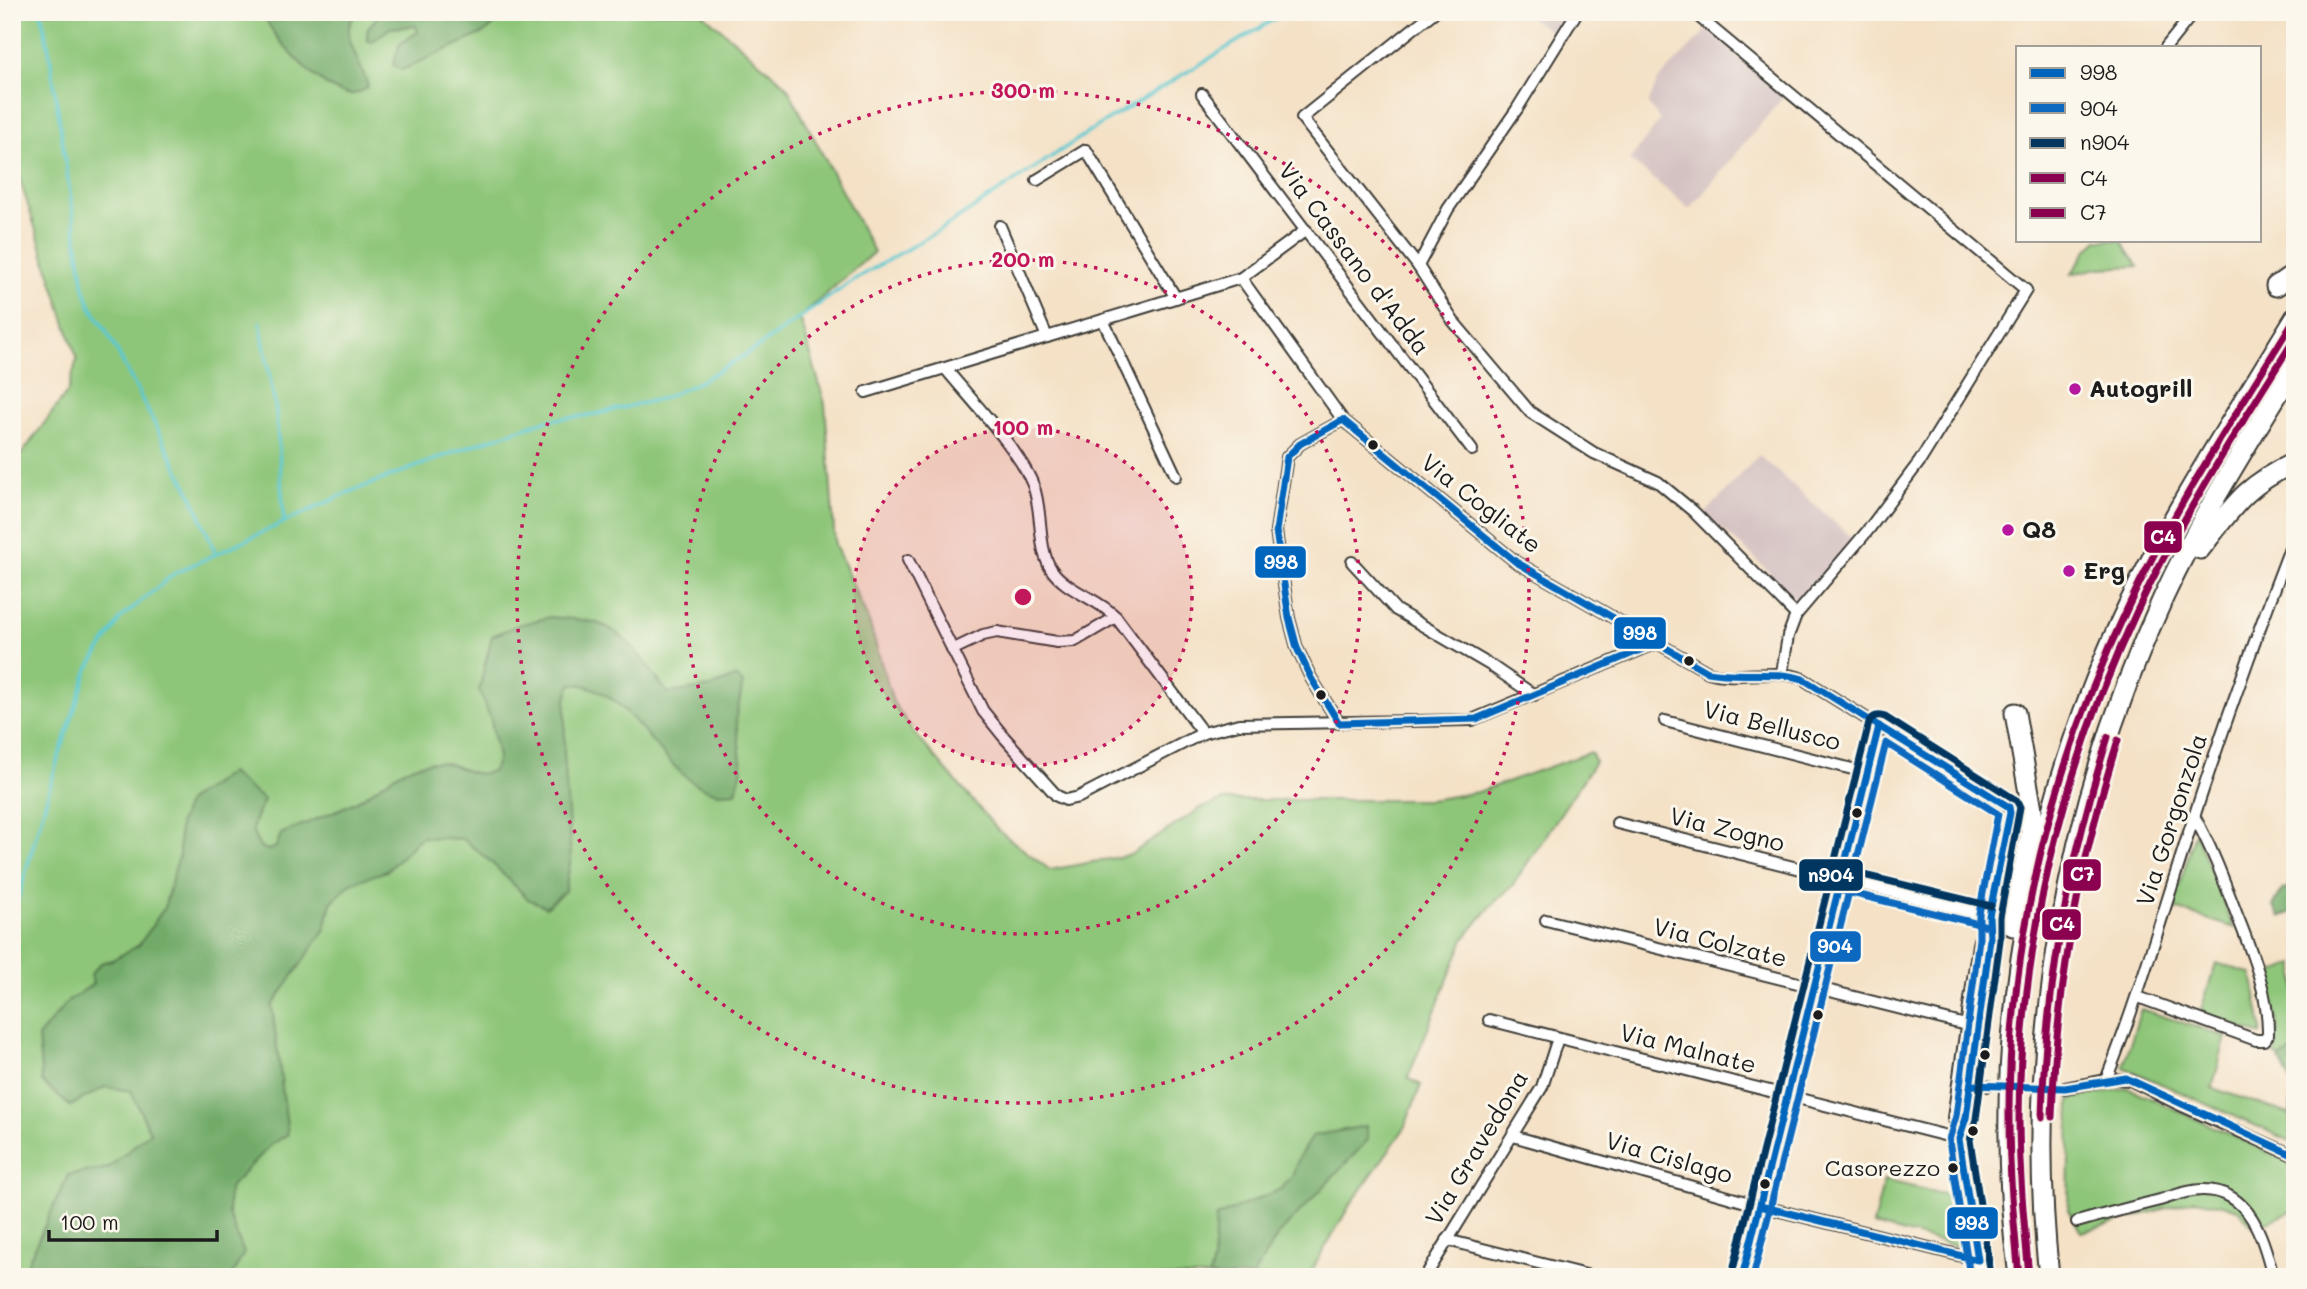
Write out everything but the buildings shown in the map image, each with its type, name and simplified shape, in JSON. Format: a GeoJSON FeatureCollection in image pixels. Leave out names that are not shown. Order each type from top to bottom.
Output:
{"type":"FeatureCollection","features":[{"type":"Feature","properties":{"kind":"highway"},"geometry":{"type":"LineString","coordinates":[[2276,286],[2295,273]]}},
{"type":"Feature","properties":{"kind":"highway"},"geometry":{"type":"LineString","coordinates":[[2019,1277],[2010,1189],[2008,1093],[2016,990],[2032,892],[2049,817],[2075,735],[2108,649],[2180,506],[2295,318]]}},
{"type":"Feature","properties":{"kind":"highway"},"geometry":{"type":"LineString","coordinates":[[2049,1277],[2042,1185],[2042,1104],[2048,1016],[2063,911],[2077,846],[2107,741],[2142,646],[2165,594],[2232,470],[2295,366]]}},
{"type":"Feature","properties":{"kind":"highway"},"geometry":{"type":"LineString","coordinates":[[2165,594],[2239,498],[2275,472],[2295,462]]}},
{"type":"Feature","properties":{"kind":"highway"},"geometry":{"type":"LineString","coordinates":[[2015,713],[2032,810],[2031,832],[2012,938],[2016,990]]}},
{"type":"Feature","properties":{"kind":"street"},"geometry":{"type":"LineString","coordinates":[[1434,12],[1302,118],[1418,266],[1453,321],[1530,412],[1594,453],[1658,482],[1693,511],[1796,615]]}},
{"type":"Feature","properties":{"kind":"street"},"geometry":{"type":"LineString","coordinates":[[1418,266],[1443,217],[1517,109],[1577,12]]}},
{"type":"Feature","properties":{"kind":"street"},"geometry":{"type":"LineString","coordinates":[[1693,12],[2026,290],[1920,461],[1869,529],[1796,615],[1788,636],[1782,673]]}},
{"type":"Feature","properties":{"kind":"street"},"geometry":{"type":"LineString","coordinates":[[2167,46],[2194,12]]}},
{"type":"Feature","properties":{"kind":"street","name":"Via Cassano d'Adda"},"geometry":{"type":"LineString","coordinates":[[1202,94],[1472,450]]}},
{"type":"Feature","properties":{"kind":"street"},"geometry":{"type":"LineString","coordinates":[[1037,180],[1086,150],[1176,298]]}},
{"type":"Feature","properties":{"kind":"street"},"geometry":{"type":"LineString","coordinates":[[1000,226],[1047,337]]}},
{"type":"Feature","properties":{"kind":"street"},"geometry":{"type":"LineString","coordinates":[[866,392],[1241,278],[1306,230]]}},
{"type":"Feature","properties":{"kind":"street","name":"Via Cogliate"},"geometry":{"type":"LineString","coordinates":[[1241,278],[1343,420],[1504,554],[1714,674],[1782,673],[1810,682],[2007,806],[2010,813],[1989,916]]}},
{"type":"Feature","properties":{"kind":"street"},"geometry":{"type":"LineString","coordinates":[[1103,320],[1176,476]]}},
{"type":"Feature","properties":{"kind":"street"},"geometry":{"type":"LineString","coordinates":[[945,368],[1006,443],[1031,480],[1039,507],[1046,556],[1053,571],[1064,582],[1116,617],[1203,733]]}},
{"type":"Feature","properties":{"kind":"street"},"geometry":{"type":"LineString","coordinates":[[1339,723],[1311,678],[1297,648],[1289,618],[1276,531],[1287,457],[1295,448],[1343,420]]}},
{"type":"Feature","properties":{"kind":"street","name":"Via Gorgonzola"},"geometry":{"type":"LineString","coordinates":[[2106,1080],[2138,997],[2194,816],[2266,609],[2295,535]]}},
{"type":"Feature","properties":{"kind":"street"},"geometry":{"type":"LineString","coordinates":[[908,560],[980,705],[993,725],[1057,796],[1066,800],[1079,797],[1203,733],[1234,724],[1468,720],[1657,643]]}},
{"type":"Feature","properties":{"kind":"street"},"geometry":{"type":"LineString","coordinates":[[1352,562],[1396,610],[1490,665],[1534,695]]}},
{"type":"Feature","properties":{"kind":"street"},"geometry":{"type":"LineString","coordinates":[[952,650],[983,635],[997,632],[1060,642],[1075,641],[1116,617]]}},
{"type":"Feature","properties":{"kind":"street","name":"Via Bellusco"},"geometry":{"type":"LineString","coordinates":[[1665,721],[1868,773]]}},
{"type":"Feature","properties":{"kind":"street"},"geometry":{"type":"LineString","coordinates":[[1742,1277],[1880,726]]}},
{"type":"Feature","properties":{"kind":"street"},"geometry":{"type":"LineString","coordinates":[[2138,997],[2256,1041],[2268,1037],[2259,977],[2211,847],[2194,816]]}},
{"type":"Feature","properties":{"kind":"street","name":"Via Zogno"},"geometry":{"type":"LineString","coordinates":[[1617,823],[1989,916]]}},
{"type":"Feature","properties":{"kind":"street"},"geometry":{"type":"LineString","coordinates":[[1981,1277],[1953,1114],[1978,944],[1989,916]]}},
{"type":"Feature","properties":{"kind":"street"},"geometry":{"type":"LineString","coordinates":[[1959,1139],[1966,1118],[1971,1085],[1991,933],[1989,916]]}},
{"type":"Feature","properties":{"kind":"street","name":"Via Colzate"},"geometry":{"type":"LineString","coordinates":[[1546,920],[1966,1025]]}},
{"type":"Feature","properties":{"kind":"street","name":"Via Malnate"},"geometry":{"type":"LineString","coordinates":[[1489,1020],[1959,1139]]}},
{"type":"Feature","properties":{"kind":"street","name":"Via Gravedona"},"geometry":{"type":"LineString","coordinates":[[1425,1277],[1542,1087],[1558,1038]]}},
{"type":"Feature","properties":{"kind":"street"},"geometry":{"type":"LineString","coordinates":[[2065,1088],[2106,1080],[2130,1080],[2295,1156]]}},
{"type":"Feature","properties":{"kind":"street"},"geometry":{"type":"LineString","coordinates":[[1971,1085],[1989,1086]]}},
{"type":"Feature","properties":{"kind":"street","name":"Via Cislago"},"geometry":{"type":"LineString","coordinates":[[1513,1136],[1760,1206],[1978,1260]]}},
{"type":"Feature","properties":{"kind":"street"},"geometry":{"type":"LineString","coordinates":[[2077,1222],[2188,1192],[2215,1191],[2241,1204],[2252,1217],[2264,1241],[2273,1277]]}},
{"type":"Feature","properties":{"kind":"street"},"geometry":{"type":"LineString","coordinates":[[1447,1240],[1594,1277]]}},
{"type":"Feature","properties":{"kind":"shaded area"},"geometry":{"type":"Polygon","coordinates":[[[1523,12],[1571,12],[1556,36],[1523,12]]]}},
{"type":"Feature","properties":{"kind":"shaded area"},"geometry":{"type":"Polygon","coordinates":[[[1707,30],[1784,96],[1690,209],[1630,160],[1660,120],[1648,104],[1658,80],[1707,30]]]}},
{"type":"Feature","properties":{"kind":"shaded area"},"geometry":{"type":"Polygon","coordinates":[[[1759,455],[1853,539],[1798,602],[1757,560],[1705,514],[1759,455]]]}},
{"type":"Feature","properties":{"kind":"green space"},"geometry":{"type":"Polygon","coordinates":[[[12,12],[701,12],[786,85],[874,252],[800,317],[825,404],[835,545],[869,622],[893,702],[915,734],[998,830],[1050,870],[1130,855],[1201,808],[1224,800],[1429,800],[1478,792],[1591,752],[1595,762],[1512,886],[1491,906],[1464,939],[1408,1078],[1421,1085],[1404,1129],[1350,1205],[1308,1277],[12,1277],[12,467],[68,391],[77,359],[12,155],[12,12]]]}},
{"type":"Feature","properties":{"kind":"green space"},"geometry":{"type":"Polygon","coordinates":[[[263,12],[356,12],[350,24],[349,35],[368,87],[347,94],[321,81],[285,47],[263,12]]]}},
{"type":"Feature","properties":{"kind":"green space"},"geometry":{"type":"Polygon","coordinates":[[[381,12],[510,12],[484,33],[402,70],[393,65],[400,44],[418,32],[416,26],[390,28],[372,42],[367,40],[368,28],[381,12]]]}},
{"type":"Feature","properties":{"kind":"green space"},"geometry":{"type":"Polygon","coordinates":[[[2096,242],[2122,242],[2138,266],[2098,268],[2072,274],[2087,250],[2096,242]]]}},
{"type":"Feature","properties":{"kind":"green space"},"geometry":{"type":"Polygon","coordinates":[[[550,617],[588,621],[609,628],[634,649],[668,693],[711,687],[735,677],[743,683],[736,718],[742,769],[736,792],[716,793],[695,783],[677,769],[629,714],[611,699],[592,688],[571,684],[566,699],[564,752],[571,858],[565,891],[546,907],[528,899],[463,839],[421,837],[387,871],[351,883],[331,903],[325,929],[272,1006],[288,1134],[271,1145],[229,1188],[228,1213],[244,1253],[231,1277],[21,1277],[68,1175],[108,1168],[150,1132],[131,1091],[105,1087],[70,1106],[42,1082],[38,1037],[67,1002],[93,984],[91,974],[101,963],[139,945],[164,908],[179,855],[179,824],[188,801],[230,773],[264,800],[253,829],[261,848],[269,850],[276,847],[281,834],[355,802],[413,766],[443,762],[470,772],[493,771],[498,758],[491,720],[479,690],[492,636],[518,625],[550,617]]]}},
{"type":"Feature","properties":{"kind":"green space"},"geometry":{"type":"Polygon","coordinates":[[[2195,832],[2234,928],[2173,908],[2195,832]]]}},
{"type":"Feature","properties":{"kind":"green space"},"geometry":{"type":"Polygon","coordinates":[[[2295,885],[2295,911],[2280,917],[2273,906],[2282,890],[2295,885]]]}},
{"type":"Feature","properties":{"kind":"green space"},"geometry":{"type":"Polygon","coordinates":[[[2216,963],[2252,974],[2262,1027],[2261,1035],[2200,1013],[2216,963]]]}},
{"type":"Feature","properties":{"kind":"green space"},"geometry":{"type":"Polygon","coordinates":[[[2295,964],[2295,1063],[2275,1055],[2278,1029],[2267,975],[2295,964]]]}},
{"type":"Feature","properties":{"kind":"green space"},"geometry":{"type":"Polygon","coordinates":[[[2141,1009],[2226,1037],[2212,1088],[2295,1116],[2295,1143],[2123,1067],[2141,1009]]]}},
{"type":"Feature","properties":{"kind":"green space"},"geometry":{"type":"Polygon","coordinates":[[[2295,1051],[2295,1137],[2290,1134],[2291,1082],[2279,1058],[2295,1051]]]}},
{"type":"Feature","properties":{"kind":"green space"},"geometry":{"type":"Polygon","coordinates":[[[2128,1088],[2295,1164],[2295,1214],[2291,1212],[2254,1227],[2238,1210],[2195,1200],[2081,1232],[2068,1210],[2070,1099],[2128,1088]]]}},
{"type":"Feature","properties":{"kind":"green space"},"geometry":{"type":"Polygon","coordinates":[[[1366,1126],[1368,1140],[1278,1235],[1252,1277],[1209,1277],[1213,1261],[1216,1217],[1281,1189],[1292,1176],[1300,1155],[1312,1136],[1366,1126]]]}},
{"type":"Feature","properties":{"kind":"green space"},"geometry":{"type":"Polygon","coordinates":[[[1884,1180],[1960,1198],[1968,1249],[1873,1225],[1884,1180]]]}},
{"type":"Feature","properties":{"kind":"waterway"},"geometry":{"type":"LineString","coordinates":[[41,12],[84,288],[91,307],[107,332],[192,496],[216,554]]}},
{"type":"Feature","properties":{"kind":"waterway"},"geometry":{"type":"LineString","coordinates":[[12,920],[57,762],[88,669],[121,618],[175,573],[347,493],[473,445],[548,420],[592,415],[664,398],[703,380],[758,347],[852,281],[945,227],[1098,126],[1286,12]]}},
{"type":"Feature","properties":{"kind":"waterway"},"geometry":{"type":"LineString","coordinates":[[260,322],[276,411],[284,521]]}},
{"type":"Feature","properties":{"kind":"tunnel"},"geometry":{"type":"LineString","coordinates":[[1988,1086],[2065,1088]]}},
{"type":"Feature","properties":{"kind":"transit line","name":"C4"},"geometry":{"type":"LineString","coordinates":[[2019,1277],[2010,1158],[2011,1052],[2026,921],[2057,792],[2101,667],[2146,569],[2207,460],[2295,318]]}},
{"type":"Feature","properties":{"kind":"transit line","name":"C7"},"geometry":{"type":"LineString","coordinates":[[2029,1276],[2020,1158],[2021,1053],[2037,923],[2067,795],[2110,672],[2153,577],[2211,473],[2295,338]]}},
{"type":"Feature","properties":{"kind":"transit line","name":"998"},"geometry":{"type":"LineString","coordinates":[[1343,420],[1516,562],[1708,672],[1780,675],[1803,679],[2009,807],[1989,916],[1990,939],[1966,1118],[1959,1139],[1978,1260],[1760,1206]]}},
{"type":"Feature","properties":{"kind":"transit line","name":"998"},"geometry":{"type":"LineString","coordinates":[[1339,723],[1311,678],[1297,648],[1289,618],[1276,531],[1287,457],[1300,444],[1343,420]]}},
{"type":"Feature","properties":{"kind":"transit line","name":"998"},"geometry":{"type":"LineString","coordinates":[[1339,723],[1476,719],[1657,643]]}},
{"type":"Feature","properties":{"kind":"transit line","name":"n904"},"geometry":{"type":"LineString","coordinates":[[1732,1274],[1869,723],[1874,717],[1880,716],[2016,800],[2020,807],[2000,917],[2000,940],[1976,1119],[1970,1140],[1991,1275]]}},
{"type":"Feature","properties":{"kind":"transit line","name":"998"},"geometry":{"type":"LineString","coordinates":[[1742,1277],[1879,726]]}},
{"type":"Feature","properties":{"kind":"transit line","name":"C4"},"geometry":{"type":"LineString","coordinates":[[2042,1117],[2048,1020],[2062,925],[2082,831],[2108,737]]}},
{"type":"Feature","properties":{"kind":"transit line","name":"C7"},"geometry":{"type":"LineString","coordinates":[[2052,1117],[2064,973],[2072,926],[2092,833],[2118,740]]}},
{"type":"Feature","properties":{"kind":"transit line","name":"904"},"geometry":{"type":"LineString","coordinates":[[1753,1277],[1886,743],[1998,814],[1979,914],[1979,939],[1956,1116],[1949,1140],[1970,1277]]}},
{"type":"Feature","properties":{"kind":"transit line","name":"n904"},"geometry":{"type":"LineString","coordinates":[[1843,870],[1991,906]]}},
{"type":"Feature","properties":{"kind":"transit line","name":"904"},"geometry":{"type":"LineString","coordinates":[[1839,890],[1987,926]]}},
{"type":"Feature","properties":{"kind":"transit line","name":"998"},"geometry":{"type":"LineString","coordinates":[[1971,1085],[2065,1088],[2126,1078],[2295,1156]]}},
{"type":"Feature","properties":{"kind":"place","name":"Autogrill"},"geometry":{"type":"Point","coordinates":[2075,389]}},
{"type":"Feature","properties":{"kind":"place","name":"Q8"},"geometry":{"type":"Point","coordinates":[2008,530]}},
{"type":"Feature","properties":{"kind":"place","name":"Erg"},"geometry":{"type":"Point","coordinates":[2069,571]}},
{"type":"Feature","properties":{"kind":"place","name":"Casorezzo"},"geometry":{"type":"Point","coordinates":[1953,1168]}}]}
